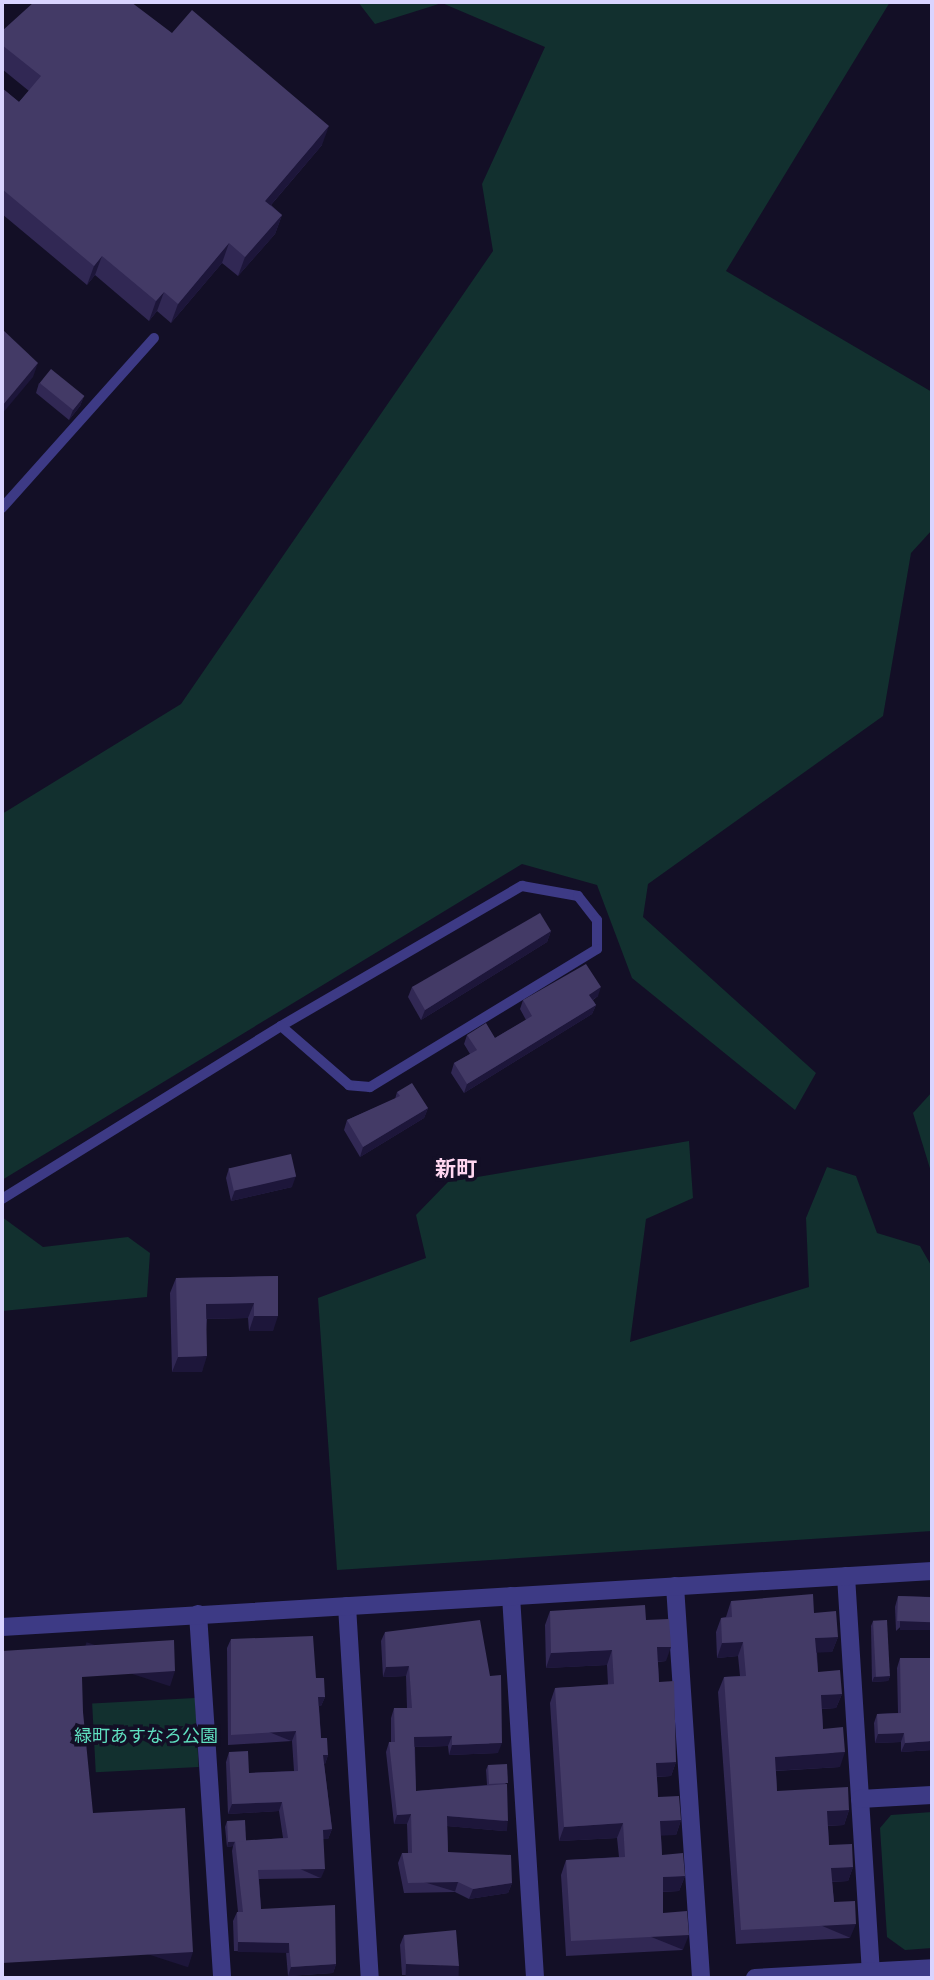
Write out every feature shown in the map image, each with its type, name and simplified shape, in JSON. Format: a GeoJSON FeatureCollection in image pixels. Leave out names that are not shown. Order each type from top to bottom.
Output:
{"type":"FeatureCollection","features":[{"type":"Feature","properties":{"kind":"street"},"geometry":{"type":"LineString","coordinates":[[2,1628],[932,1571]]}},
{"type":"Feature","properties":{"kind":"street"},"geometry":{"type":"LineString","coordinates":[[846,1576],[871,1975]]}},
{"type":"Feature","properties":{"kind":"street"},"geometry":{"type":"LineString","coordinates":[[675,1586],[701,1978]]}},
{"type":"Feature","properties":{"kind":"street"},"geometry":{"type":"LineString","coordinates":[[511,1596],[535,1978]]}},
{"type":"Feature","properties":{"kind":"street"},"geometry":{"type":"LineString","coordinates":[[347,1606],[370,1978]]}},
{"type":"Feature","properties":{"kind":"street"},"geometry":{"type":"LineString","coordinates":[[198,1614],[222,1978]]}},
{"type":"Feature","properties":{"kind":"street"},"geometry":{"type":"LineString","coordinates":[[860,1799],[932,1795]]}},
{"type":"Feature","properties":{"kind":"street"},"geometry":{"type":"LineString","coordinates":[[755,1978],[871,1975],[932,1968]]}},
{"type":"Feature","properties":{"kind":"lane"},"geometry":{"type":"LineString","coordinates":[[2,508],[154,338]]}},
{"type":"Feature","properties":{"kind":"lane"},"geometry":{"type":"LineString","coordinates":[[2,1199],[281,1026],[522,886],[578,896],[597,920],[597,949],[370,1087],[349,1085],[281,1026]]}},
{"type":"Feature","properties":{"kind":"green space"},"geometry":{"type":"Polygon","coordinates":[[[358,2],[890,2],[726,271],[932,392],[932,530],[911,553],[883,716],[648,884],[643,917],[816,1073],[795,1110],[632,978],[597,885],[522,864],[2,1180],[2,814],[181,704],[493,251],[482,184],[545,47],[442,3],[375,24],[358,2]]]}},
{"type":"Feature","properties":{"kind":"green space"},"geometry":{"type":"Polygon","coordinates":[[[932,1092],[932,1175],[913,1113],[932,1092]]]}},
{"type":"Feature","properties":{"kind":"green space"},"geometry":{"type":"Polygon","coordinates":[[[689,1141],[693,1198],[646,1219],[630,1342],[809,1287],[806,1218],[827,1167],[856,1176],[877,1233],[920,1246],[932,1267],[932,1531],[337,1570],[318,1298],[426,1258],[416,1215],[448,1182],[689,1141]]]}},
{"type":"Feature","properties":{"kind":"green space"},"geometry":{"type":"Polygon","coordinates":[[[2,1217],[43,1247],[128,1237],[150,1253],[147,1297],[2,1311],[2,1217]]]}},
{"type":"Feature","properties":{"kind":"green space","name":"緑町あすなろ公園"},"geometry":{"type":"Polygon","coordinates":[[[195,1698],[199,1767],[96,1772],[92,1703],[195,1698]]]}},
{"type":"Feature","properties":{"kind":"green space"},"geometry":{"type":"Polygon","coordinates":[[[932,1812],[932,1948],[905,1950],[887,1937],[880,1828],[891,1815],[932,1812]]]}},
{"type":"Feature","properties":{"kind":"building"},"geometry":{"type":"Polygon","coordinates":[[[34,2],[131,2],[172,33],[192,10],[329,126],[265,201],[282,215],[245,257],[229,243],[178,304],[164,292],[156,301],[102,256],[94,266],[2,189],[2,88],[19,102],[41,76],[2,45],[2,31],[34,2]]]}},
{"type":"Feature","properties":{"kind":"building"},"geometry":{"type":"Polygon","coordinates":[[[2,329],[38,363],[3,405],[2,404],[2,329]]]}},
{"type":"Feature","properties":{"kind":"building"},"geometry":{"type":"Polygon","coordinates":[[[51,369],[84,396],[73,410],[40,383],[51,369]]]}},
{"type":"Feature","properties":{"kind":"building"},"geometry":{"type":"Polygon","coordinates":[[[540,913],[551,931],[425,1010],[412,987],[540,913]]]}},
{"type":"Feature","properties":{"kind":"building"},"geometry":{"type":"Polygon","coordinates":[[[586,964],[601,987],[589,995],[596,1005],[467,1084],[454,1063],[477,1050],[467,1035],[486,1023],[495,1038],[532,1016],[523,1000],[586,964]]]}},
{"type":"Feature","properties":{"kind":"building"},"geometry":{"type":"Polygon","coordinates":[[[412,1083],[428,1108],[363,1147],[347,1120],[400,1096],[397,1092],[412,1083]]]}},
{"type":"Feature","properties":{"kind":"building"},"geometry":{"type":"Polygon","coordinates":[[[291,1154],[296,1176],[234,1191],[229,1168],[291,1154]]]}},
{"type":"Feature","properties":{"kind":"building"},"geometry":{"type":"Polygon","coordinates":[[[278,1276],[278,1316],[254,1316],[254,1303],[206,1304],[207,1356],[178,1357],[176,1278],[278,1276]]]}},
{"type":"Feature","properties":{"kind":"building"},"geometry":{"type":"Polygon","coordinates":[[[813,1594],[814,1613],[836,1611],[838,1637],[815,1638],[818,1672],[840,1670],[842,1694],[821,1695],[823,1729],[843,1727],[845,1752],[775,1757],[777,1791],[848,1787],[849,1810],[827,1811],[829,1845],[852,1844],[853,1867],[831,1868],[834,1902],[855,1901],[856,1924],[741,1930],[724,1677],[746,1676],[743,1642],[722,1643],[721,1618],[732,1617],[731,1601],[813,1594]]]}},
{"type":"Feature","properties":{"kind":"building"},"geometry":{"type":"Polygon","coordinates":[[[898,1596],[932,1597],[931,1622],[897,1621],[898,1596]]]}},
{"type":"Feature","properties":{"kind":"building"},"geometry":{"type":"Polygon","coordinates":[[[645,1605],[646,1620],[669,1619],[671,1647],[657,1647],[659,1682],[674,1681],[676,1762],[656,1763],[658,1797],[679,1796],[681,1820],[660,1821],[662,1855],[683,1853],[685,1876],[663,1877],[663,1913],[687,1911],[689,1935],[571,1941],[566,1860],[625,1857],[623,1823],[564,1827],[555,1688],[614,1684],[612,1650],[551,1653],[550,1611],[645,1605]]]}},
{"type":"Feature","properties":{"kind":"building"},"geometry":{"type":"Polygon","coordinates":[[[480,1620],[490,1676],[501,1675],[502,1743],[452,1745],[452,1736],[414,1737],[416,1791],[507,1784],[508,1821],[447,1816],[448,1852],[511,1855],[512,1883],[473,1889],[458,1882],[408,1883],[402,1853],[412,1853],[411,1814],[397,1815],[389,1742],[395,1742],[394,1708],[412,1708],[409,1666],[386,1667],[385,1632],[480,1620]]]}},
{"type":"Feature","properties":{"kind":"building"},"geometry":{"type":"Polygon","coordinates":[[[887,1620],[890,1676],[876,1677],[873,1621],[887,1620]]]}},
{"type":"Feature","properties":{"kind":"building"},"geometry":{"type":"Polygon","coordinates":[[[313,1636],[316,1678],[324,1678],[325,1697],[318,1697],[321,1738],[327,1738],[328,1755],[323,1755],[332,1829],[323,1830],[325,1869],[258,1870],[261,1909],[335,1905],[336,1964],[291,1967],[289,1943],[238,1942],[237,1912],[243,1912],[235,1841],[288,1838],[282,1802],[232,1804],[229,1752],[248,1751],[249,1773],[298,1771],[296,1731],[231,1735],[231,1639],[313,1636]]]}},
{"type":"Feature","properties":{"kind":"building"},"geometry":{"type":"Polygon","coordinates":[[[174,1640],[175,1671],[82,1677],[83,1712],[93,1813],[185,1808],[193,1952],[2,1963],[2,1651],[174,1640]]]}},
{"type":"Feature","properties":{"kind":"building"},"geometry":{"type":"Polygon","coordinates":[[[900,1658],[932,1658],[932,1741],[905,1743],[904,1733],[878,1734],[877,1714],[901,1713],[900,1658]]]}},
{"type":"Feature","properties":{"kind":"building"},"geometry":{"type":"Polygon","coordinates":[[[507,1764],[508,1783],[489,1784],[488,1765],[507,1764]]]}},
{"type":"Feature","properties":{"kind":"building"},"geometry":{"type":"Polygon","coordinates":[[[245,1820],[246,1841],[228,1842],[227,1821],[245,1820]]]}},
{"type":"Feature","properties":{"kind":"building"},"geometry":{"type":"Polygon","coordinates":[[[456,1930],[459,1966],[406,1964],[404,1935],[456,1930]]]}},
{"type":"Feature","properties":{"kind":"district","name":"新町"},"geometry":{"type":"Point","coordinates":[456,1169]}}]}
